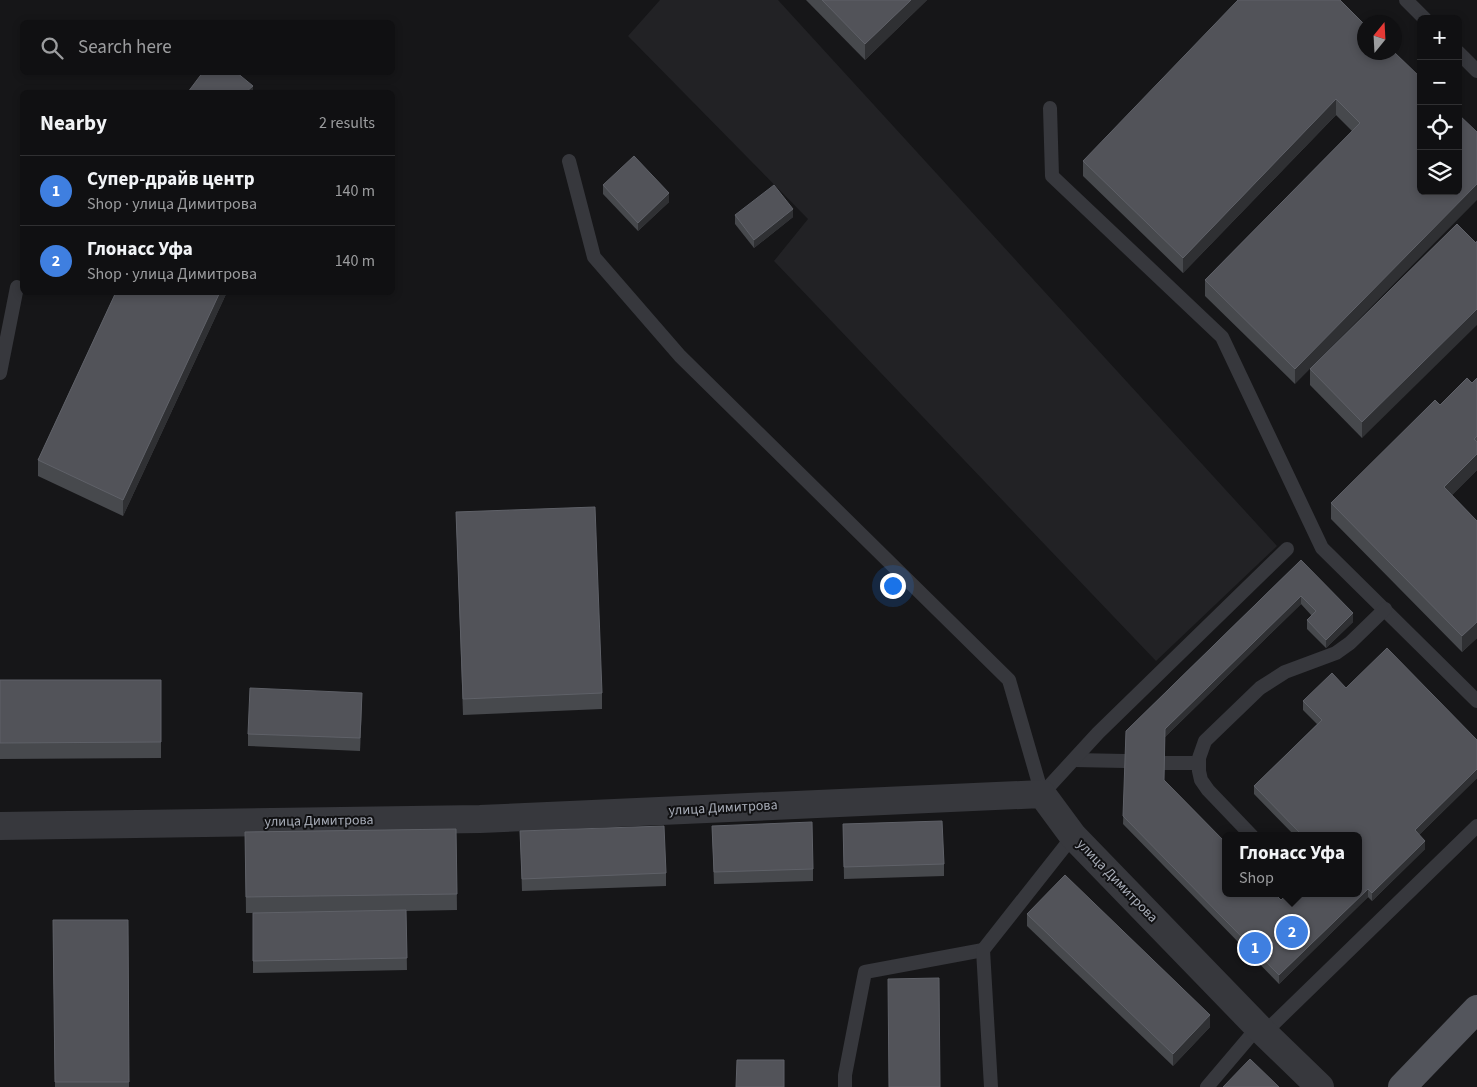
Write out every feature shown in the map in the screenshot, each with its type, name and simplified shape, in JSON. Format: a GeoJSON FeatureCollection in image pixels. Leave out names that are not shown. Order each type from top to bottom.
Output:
{"type":"FeatureCollection","features":[{"type":"Feature","properties":{"kind":"main road"},"geometry":{"type":"LineString","coordinates":[[1402,1087],[1477,1009]]}},
{"type":"Feature","properties":{"kind":"street","name":"улица Димитрова"},"geometry":{"type":"LineString","coordinates":[[0,826],[480,819],[1042,794],[1073,836],[1261,1030],[1320,1087]]}},
{"type":"Feature","properties":{"kind":"lane"},"geometry":{"type":"LineString","coordinates":[[1406,0],[1421,15]]}},
{"type":"Feature","properties":{"kind":"lane"},"geometry":{"type":"LineString","coordinates":[[1462,56],[1477,71]]}},
{"type":"Feature","properties":{"kind":"lane"},"geometry":{"type":"LineString","coordinates":[[1050,108],[1052,176],[1222,337],[1322,548],[1477,701]]}},
{"type":"Feature","properties":{"kind":"lane"},"geometry":{"type":"LineString","coordinates":[[569,161],[594,257],[680,356],[1009,680],[1042,794]]}},
{"type":"Feature","properties":{"kind":"lane"},"geometry":{"type":"LineString","coordinates":[[0,373],[17,288]]}},
{"type":"Feature","properties":{"kind":"lane"},"geometry":{"type":"LineString","coordinates":[[1042,794],[1098,733],[1287,549]]}},
{"type":"Feature","properties":{"kind":"lane"},"geometry":{"type":"LineString","coordinates":[[1248,832],[1208,790],[1201,780],[1198,764],[1199,754],[1205,741],[1260,688],[1285,672],[1336,653],[1350,643],[1385,609]]}},
{"type":"Feature","properties":{"kind":"lane"},"geometry":{"type":"LineString","coordinates":[[1074,760],[1125,761]]}},
{"type":"Feature","properties":{"kind":"lane"},"geometry":{"type":"LineString","coordinates":[[1164,763],[1198,764]]}},
{"type":"Feature","properties":{"kind":"lane"},"geometry":{"type":"LineString","coordinates":[[1207,1087],[1261,1030],[1477,826]]}},
{"type":"Feature","properties":{"kind":"lane"},"geometry":{"type":"LineString","coordinates":[[845,1087],[845,1075],[865,972],[983,950],[1073,836]]}},
{"type":"Feature","properties":{"kind":"lane"},"geometry":{"type":"LineString","coordinates":[[983,950],[991,1087]]}},
{"type":"Feature","properties":{"kind":"shaded area"},"geometry":{"type":"Polygon","coordinates":[[[660,0],[778,0],[1277,546],[1156,661],[774,261],[808,219],[628,36],[660,0]]]}},
{"type":"Feature","properties":{"kind":"building"},"geometry":{"type":"Polygon","coordinates":[[[822,0],[911,0],[865,44],[822,0]]]}},
{"type":"Feature","properties":{"kind":"building"},"geometry":{"type":"Polygon","coordinates":[[[1238,0],[1340,0],[1357,17],[1357,60],[1402,60],[1417,74],[1417,195],[1462,195],[1462,118],[1477,132],[1477,184],[1295,369],[1205,280],[1360,123],[1336,99],[1183,258],[1083,161],[1238,0]]]}},
{"type":"Feature","properties":{"kind":"building"},"geometry":{"type":"Polygon","coordinates":[[[201,75],[240,75],[253,86],[248,90],[190,90],[201,75]]]}},
{"type":"Feature","properties":{"kind":"building"},"geometry":{"type":"Polygon","coordinates":[[[634,156],[669,193],[638,223],[603,185],[634,156]]]}},
{"type":"Feature","properties":{"kind":"building"},"geometry":{"type":"Polygon","coordinates":[[[774,185],[793,209],[754,240],[735,215],[774,185]]]}},
{"type":"Feature","properties":{"kind":"building"},"geometry":{"type":"Polygon","coordinates":[[[1457,224],[1476,243],[1477,241],[1477,309],[1362,422],[1310,369],[1457,224]]]}},
{"type":"Feature","properties":{"kind":"building"},"geometry":{"type":"Polygon","coordinates":[[[115,295],[219,295],[123,500],[38,460],[115,295]]]}},
{"type":"Feature","properties":{"kind":"building"},"geometry":{"type":"Polygon","coordinates":[[[1467,378],[1472,383],[1477,378],[1477,436],[1474,439],[1477,442],[1477,454],[1444,487],[1477,521],[1477,622],[1462,636],[1331,503],[1435,400],[1440,405],[1467,378]]]}},
{"type":"Feature","properties":{"kind":"building"},"geometry":{"type":"Polygon","coordinates":[[[595,507],[602,693],[463,699],[456,512],[595,507]]]}},
{"type":"Feature","properties":{"kind":"building"},"geometry":{"type":"Polygon","coordinates":[[[1301,560],[1353,613],[1326,640],[1307,620],[1316,611],[1301,596],[1165,729],[1164,780],[1222,839],[1222,897],[1278,897],[1281,900],[1284,897],[1360,897],[1279,975],[1123,816],[1126,731],[1301,560]]]}},
{"type":"Feature","properties":{"kind":"building"},"geometry":{"type":"Polygon","coordinates":[[[1387,648],[1477,740],[1477,769],[1415,830],[1425,841],[1372,893],[1368,889],[1362,895],[1362,832],[1299,832],[1254,786],[1322,720],[1303,701],[1332,673],[1346,688],[1387,648]]]}},
{"type":"Feature","properties":{"kind":"building"},"geometry":{"type":"Polygon","coordinates":[[[0,680],[161,680],[161,742],[0,743],[0,680]]]}},
{"type":"Feature","properties":{"kind":"building"},"geometry":{"type":"Polygon","coordinates":[[[250,688],[362,693],[360,738],[248,734],[250,688]]]}},
{"type":"Feature","properties":{"kind":"building"},"geometry":{"type":"Polygon","coordinates":[[[942,821],[944,864],[844,867],[843,824],[942,821]]]}},
{"type":"Feature","properties":{"kind":"building"},"geometry":{"type":"Polygon","coordinates":[[[812,822],[813,869],[714,872],[712,826],[812,822]]]}},
{"type":"Feature","properties":{"kind":"building"},"geometry":{"type":"Polygon","coordinates":[[[664,826],[666,873],[522,879],[520,831],[664,826]]]}},
{"type":"Feature","properties":{"kind":"building"},"geometry":{"type":"Polygon","coordinates":[[[456,829],[457,894],[246,897],[245,832],[456,829]]]}},
{"type":"Feature","properties":{"kind":"building"},"geometry":{"type":"Polygon","coordinates":[[[1065,875],[1210,1015],[1173,1054],[1027,914],[1065,875]]]}},
{"type":"Feature","properties":{"kind":"building"},"geometry":{"type":"Polygon","coordinates":[[[406,910],[407,958],[253,961],[253,913],[406,910]]]}},
{"type":"Feature","properties":{"kind":"building"},"geometry":{"type":"Polygon","coordinates":[[[53,920],[128,920],[129,1082],[55,1082],[53,920]]]}},
{"type":"Feature","properties":{"kind":"building"},"geometry":{"type":"Polygon","coordinates":[[[939,978],[940,1087],[889,1087],[888,979],[939,978]]]}},
{"type":"Feature","properties":{"kind":"building"},"geometry":{"type":"Polygon","coordinates":[[[1250,1059],[1279,1087],[1223,1087],[1250,1059]]]}},
{"type":"Feature","properties":{"kind":"building"},"geometry":{"type":"Polygon","coordinates":[[[737,1060],[784,1060],[784,1087],[736,1087],[737,1060]]]}},
{"type":"Feature","properties":{"kind":"place","name":"Глонасс Уфа"},"geometry":{"type":"Point","coordinates":[1292,932]}},
{"type":"Feature","properties":{"kind":"place","name":"Супер-драйв центр"},"geometry":{"type":"Point","coordinates":[1255,948]}}]}
